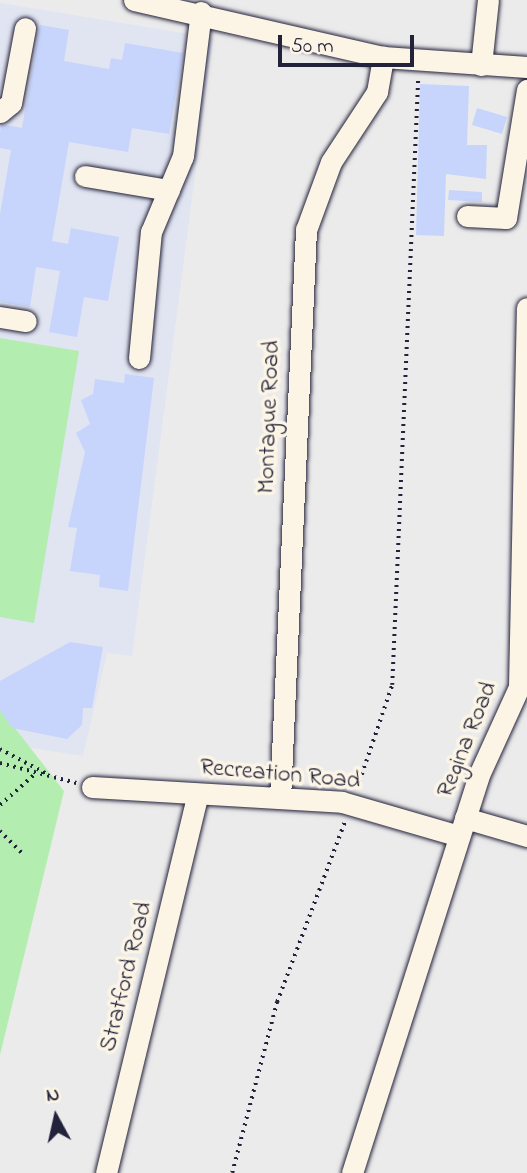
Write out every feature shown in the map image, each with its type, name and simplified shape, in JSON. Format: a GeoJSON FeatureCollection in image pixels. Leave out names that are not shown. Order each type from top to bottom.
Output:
{"type":"FeatureCollection","features":[{"type":"Feature","properties":{"kind":"street"},"geometry":{"type":"LineString","coordinates":[[134,0],[201,12],[383,57],[527,67]]}},
{"type":"Feature","properties":{"kind":"street"},"geometry":{"type":"LineString","coordinates":[[481,65],[488,0]]}},
{"type":"Feature","properties":{"kind":"street"},"geometry":{"type":"LineString","coordinates":[[139,358],[151,232],[183,156],[201,12]]}},
{"type":"Feature","properties":{"kind":"street"},"geometry":{"type":"LineString","coordinates":[[0,112],[11,103],[24,28]]}},
{"type":"Feature","properties":{"kind":"street","name":"Montague Road"},"geometry":{"type":"LineString","coordinates":[[280,799],[306,230],[331,162],[377,92],[383,57]]}},
{"type":"Feature","properties":{"kind":"street"},"geometry":{"type":"LineString","coordinates":[[467,216],[506,218],[527,90]]}},
{"type":"Feature","properties":{"kind":"street"},"geometry":{"type":"LineString","coordinates":[[85,176],[169,190]]}},
{"type":"Feature","properties":{"kind":"street","name":"Regina Road"},"geometry":{"type":"LineString","coordinates":[[352,1173],[462,827],[522,668],[527,308]]}},
{"type":"Feature","properties":{"kind":"street"},"geometry":{"type":"LineString","coordinates":[[0,317],[26,321]]}},
{"type":"Feature","properties":{"kind":"street","name":"Recreation Road"},"geometry":{"type":"LineString","coordinates":[[92,787],[351,803],[462,827],[527,836]]}},
{"type":"Feature","properties":{"kind":"street","name":"Stratford Road"},"geometry":{"type":"LineString","coordinates":[[106,1173],[198,794]]}},
{"type":"Feature","properties":{"kind":"path"},"geometry":{"type":"LineString","coordinates":[[232,1173],[277,1002],[392,685],[419,61]]}},
{"type":"Feature","properties":{"kind":"path"},"geometry":{"type":"LineString","coordinates":[[0,749],[53,777]]}},
{"type":"Feature","properties":{"kind":"path"},"geometry":{"type":"LineString","coordinates":[[0,764],[92,787]]}},
{"type":"Feature","properties":{"kind":"path"},"geometry":{"type":"LineString","coordinates":[[0,805],[36,773]]}},
{"type":"Feature","properties":{"kind":"path"},"geometry":{"type":"LineString","coordinates":[[0,831],[22,853]]}},
{"type":"Feature","properties":{"kind":"shaded area"},"geometry":{"type":"Polygon","coordinates":[[[0,3],[213,38],[132,656],[107,653],[83,756],[25,747],[0,713],[0,3]]]}},
{"type":"Feature","properties":{"kind":"green space"},"geometry":{"type":"Polygon","coordinates":[[[0,338],[79,351],[34,623],[0,617],[0,338]]]}},
{"type":"Feature","properties":{"kind":"green space"},"geometry":{"type":"Polygon","coordinates":[[[0,709],[64,791],[0,1055],[0,709]]]}},
{"type":"Feature","properties":{"kind":"building"},"geometry":{"type":"Polygon","coordinates":[[[40,25],[69,30],[64,61],[109,69],[111,58],[122,60],[125,43],[183,53],[169,134],[132,128],[128,152],[69,142],[52,241],[68,244],[71,228],[119,237],[108,301],[84,297],[77,337],[49,332],[60,271],[36,267],[30,307],[0,302],[0,214],[11,150],[0,148],[1,124],[22,128],[40,25]]]}},
{"type":"Feature","properties":{"kind":"building"},"geometry":{"type":"Polygon","coordinates":[[[420,84],[469,86],[467,145],[487,145],[486,179],[446,174],[444,236],[416,235],[420,84]]]}},
{"type":"Feature","properties":{"kind":"building"},"geometry":{"type":"Polygon","coordinates":[[[477,108],[507,117],[502,134],[472,125],[477,108]]]}},
{"type":"Feature","properties":{"kind":"building"},"geometry":{"type":"Polygon","coordinates":[[[449,190],[482,192],[482,202],[448,200],[449,190]]]}},
{"type":"Feature","properties":{"kind":"building"},"geometry":{"type":"Polygon","coordinates":[[[125,374],[154,378],[128,591],[99,587],[100,575],[70,571],[77,528],[68,527],[85,452],[76,433],[90,424],[81,400],[93,394],[95,379],[124,383],[125,374]]]}},
{"type":"Feature","properties":{"kind":"building"},"geometry":{"type":"Polygon","coordinates":[[[70,642],[103,647],[92,708],[83,708],[82,725],[67,739],[12,728],[0,710],[0,681],[70,642]]]}}]}
